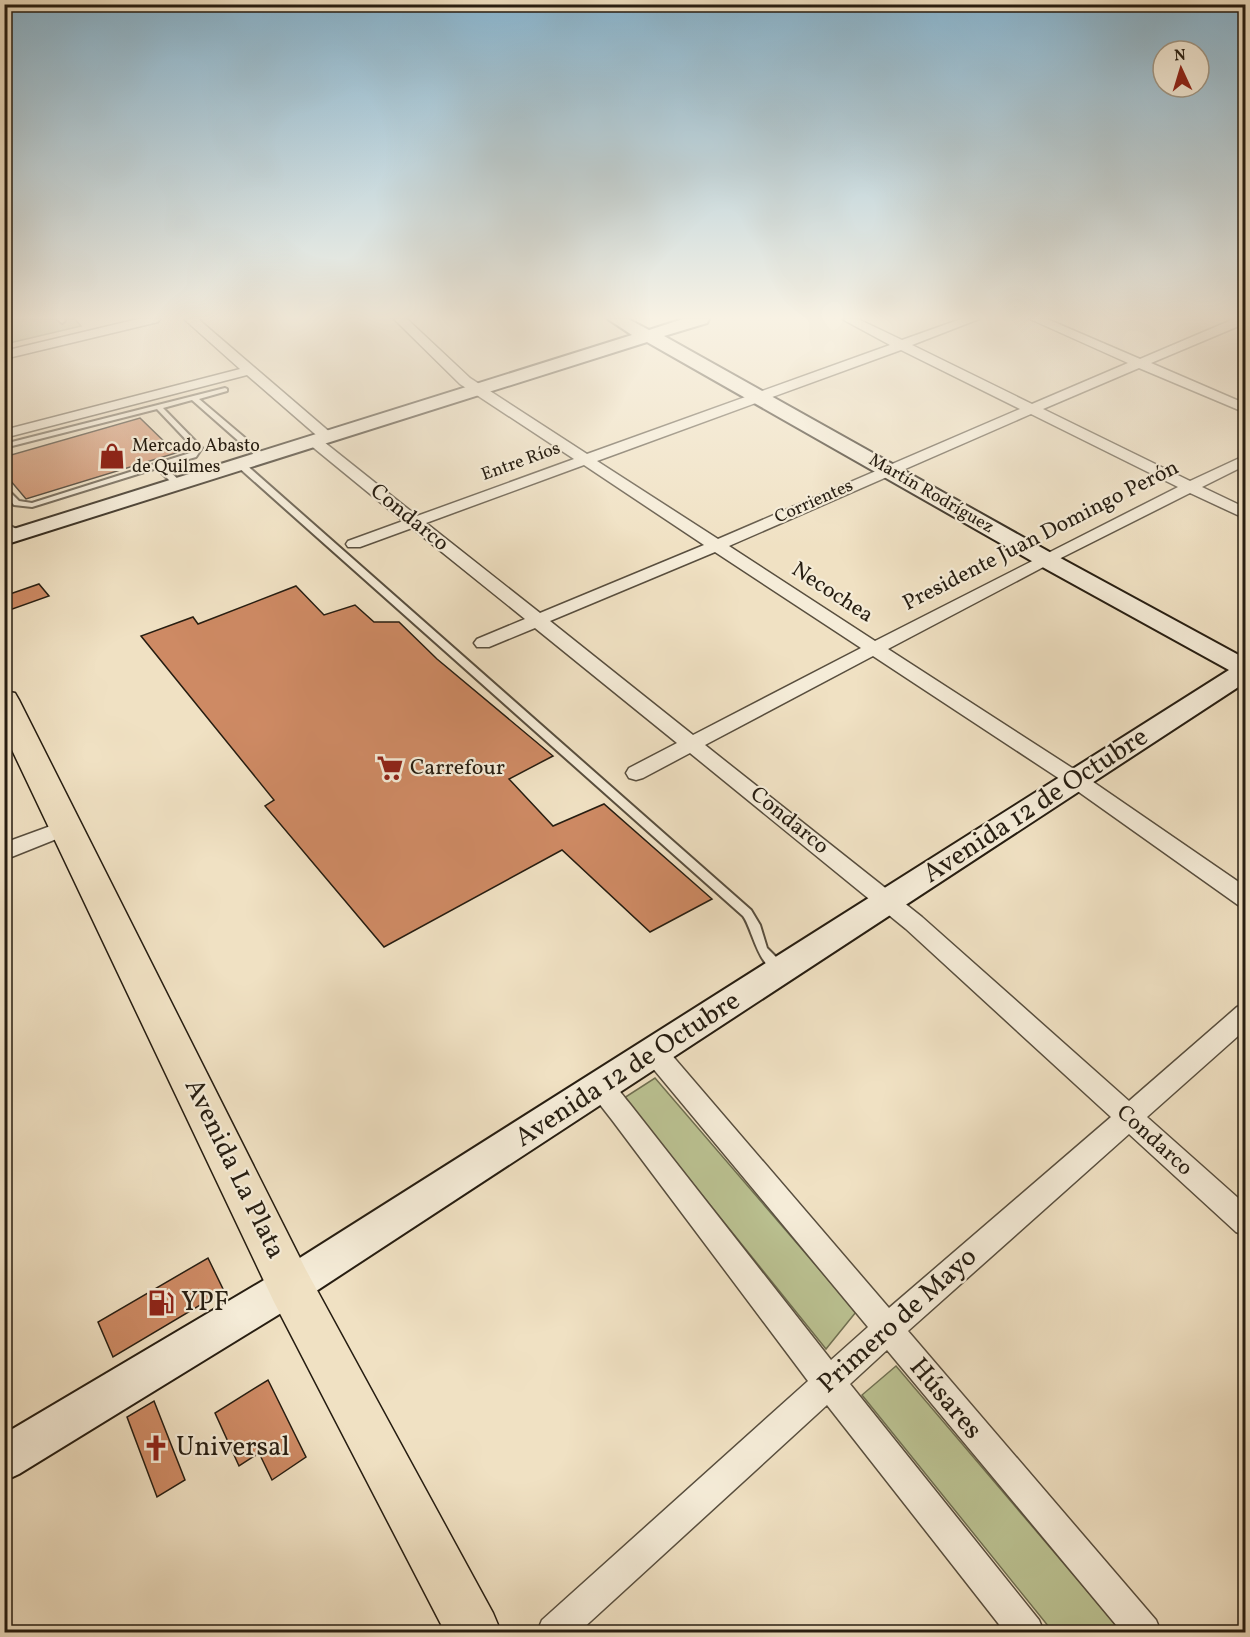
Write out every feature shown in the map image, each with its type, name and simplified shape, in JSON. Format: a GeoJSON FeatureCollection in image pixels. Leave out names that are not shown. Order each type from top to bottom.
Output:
{"type":"FeatureCollection","features":[{"type":"Feature","properties":{"kind":"main road","name":"Avenida La Plata"},"geometry":{"type":"LineString","coordinates":[[4,700],[290,1286],[474,1632]]}},
{"type":"Feature","properties":{"kind":"street"},"geometry":{"type":"LineString","coordinates":[[4,434],[154,395]]}},
{"type":"Feature","properties":{"kind":"street","name":"Condarco"},"geometry":{"type":"LineString","coordinates":[[274,395],[414,522],[889,902],[1245,1223]]}},
{"type":"Feature","properties":{"kind":"street"},"geometry":{"type":"LineString","coordinates":[[10,533],[178,484],[462,395]]}},
{"type":"Feature","properties":{"kind":"street","name":"Necochea"},"geometry":{"type":"LineString","coordinates":[[487,395],[1076,780],[1245,899]]}},
{"type":"Feature","properties":{"kind":"street","name":"Martín Rodríguez"},"geometry":{"type":"LineString","coordinates":[[755,395],[1245,669]]}},
{"type":"Feature","properties":{"kind":"street","name":"Entre Ríos"},"geometry":{"type":"LineString","coordinates":[[354,544],[767,395]]}},
{"type":"Feature","properties":{"kind":"street"},"geometry":{"type":"LineString","coordinates":[[1002,395],[1245,514]]}},
{"type":"Feature","properties":{"kind":"street","name":"Corrientes"},"geometry":{"type":"LineString","coordinates":[[483,644],[716,546],[888,469],[1062,395]]}},
{"type":"Feature","properties":{"kind":"street"},"geometry":{"type":"LineString","coordinates":[[1214,395],[1245,409]]}},
{"type":"Feature","properties":{"kind":"street","name":"Presidente Juan Domingo Perón"},"geometry":{"type":"LineString","coordinates":[[636,773],[1045,559],[1245,459]]}},
{"type":"Feature","properties":{"kind":"street","name":"Avenida 12 de Octubre"},"geometry":{"type":"LineString","coordinates":[[4,1459],[290,1286],[889,902],[1245,669]]}},
{"type":"Feature","properties":{"kind":"street"},"geometry":{"type":"LineString","coordinates":[[4,852],[67,827]]}},
{"type":"Feature","properties":{"kind":"street","name":"Primero de Mayo"},"geometry":{"type":"LineString","coordinates":[[554,1632],[887,1330],[1245,1014]]}},
{"type":"Feature","properties":{"kind":"street","name":"Húsares"},"geometry":{"type":"LineString","coordinates":[[655,1053],[1144,1632]]}},
{"type":"Feature","properties":{"kind":"street"},"geometry":{"type":"LineString","coordinates":[[600,1088],[621,1112],[829,1383],[1027,1632]]}},
{"type":"Feature","properties":{"kind":"lane"},"geometry":{"type":"LineString","coordinates":[[4,446],[207,395]]}},
{"type":"Feature","properties":{"kind":"lane"},"geometry":{"type":"LineString","coordinates":[[195,399],[262,457]]}},
{"type":"Feature","properties":{"kind":"lane"},"geometry":{"type":"LineString","coordinates":[[4,489],[17,503],[32,505],[193,455],[198,448],[159,408]]}},
{"type":"Feature","properties":{"kind":"lane"},"geometry":{"type":"LineString","coordinates":[[240,464],[747,913],[756,923],[764,953],[782,970]]}},
{"type":"Feature","properties":{"kind":"lane"},"geometry":{"type":"LineString","coordinates":[[160,466],[178,484]]}},
{"type":"Feature","properties":{"kind":"green space"},"geometry":{"type":"Polygon","coordinates":[[[655,1078],[856,1312],[826,1349],[624,1098],[655,1078]]]}},
{"type":"Feature","properties":{"kind":"green space"},"geometry":{"type":"Polygon","coordinates":[[[896,1366],[1122,1632],[1053,1632],[862,1395],[896,1366]]]}},
{"type":"Feature","properties":{"kind":"building"},"geometry":{"type":"Polygon","coordinates":[[[140,418],[176,453],[26,499],[4,473],[4,457],[140,418]]]}},
{"type":"Feature","properties":{"kind":"building"},"geometry":{"type":"Polygon","coordinates":[[[39,584],[49,596],[4,612],[4,596],[39,584]]]}},
{"type":"Feature","properties":{"kind":"building","name":"Carrefour"},"geometry":{"type":"Polygon","coordinates":[[[296,586],[324,615],[355,605],[374,622],[399,622],[437,659],[553,756],[509,779],[553,826],[604,804],[712,899],[650,932],[562,850],[384,947],[265,806],[274,800],[141,636],[193,617],[198,624],[296,586]]]}},
{"type":"Feature","properties":{"kind":"building"},"geometry":{"type":"Polygon","coordinates":[[[208,1258],[224,1291],[113,1357],[98,1322],[208,1258]]]}},
{"type":"Feature","properties":{"kind":"building"},"geometry":{"type":"Polygon","coordinates":[[[268,1380],[306,1457],[272,1480],[259,1453],[239,1466],[215,1413],[268,1380]]]}},
{"type":"Feature","properties":{"kind":"building","name":"Universal"},"geometry":{"type":"Polygon","coordinates":[[[154,1401],[185,1480],[157,1497],[127,1417],[154,1401]]]}},
{"type":"Feature","properties":{"kind":"place","name":"Mercado Abasto de Quilmes"},"geometry":{"type":"Point","coordinates":[112,456]}},
{"type":"Feature","properties":{"kind":"place","name":"Carrefour"},"geometry":{"type":"Point","coordinates":[390,768]}},
{"type":"Feature","properties":{"kind":"place","name":"YPF"},"geometry":{"type":"Point","coordinates":[161,1303]}},
{"type":"Feature","properties":{"kind":"place","name":"Universal"},"geometry":{"type":"Point","coordinates":[156,1448]}}]}
